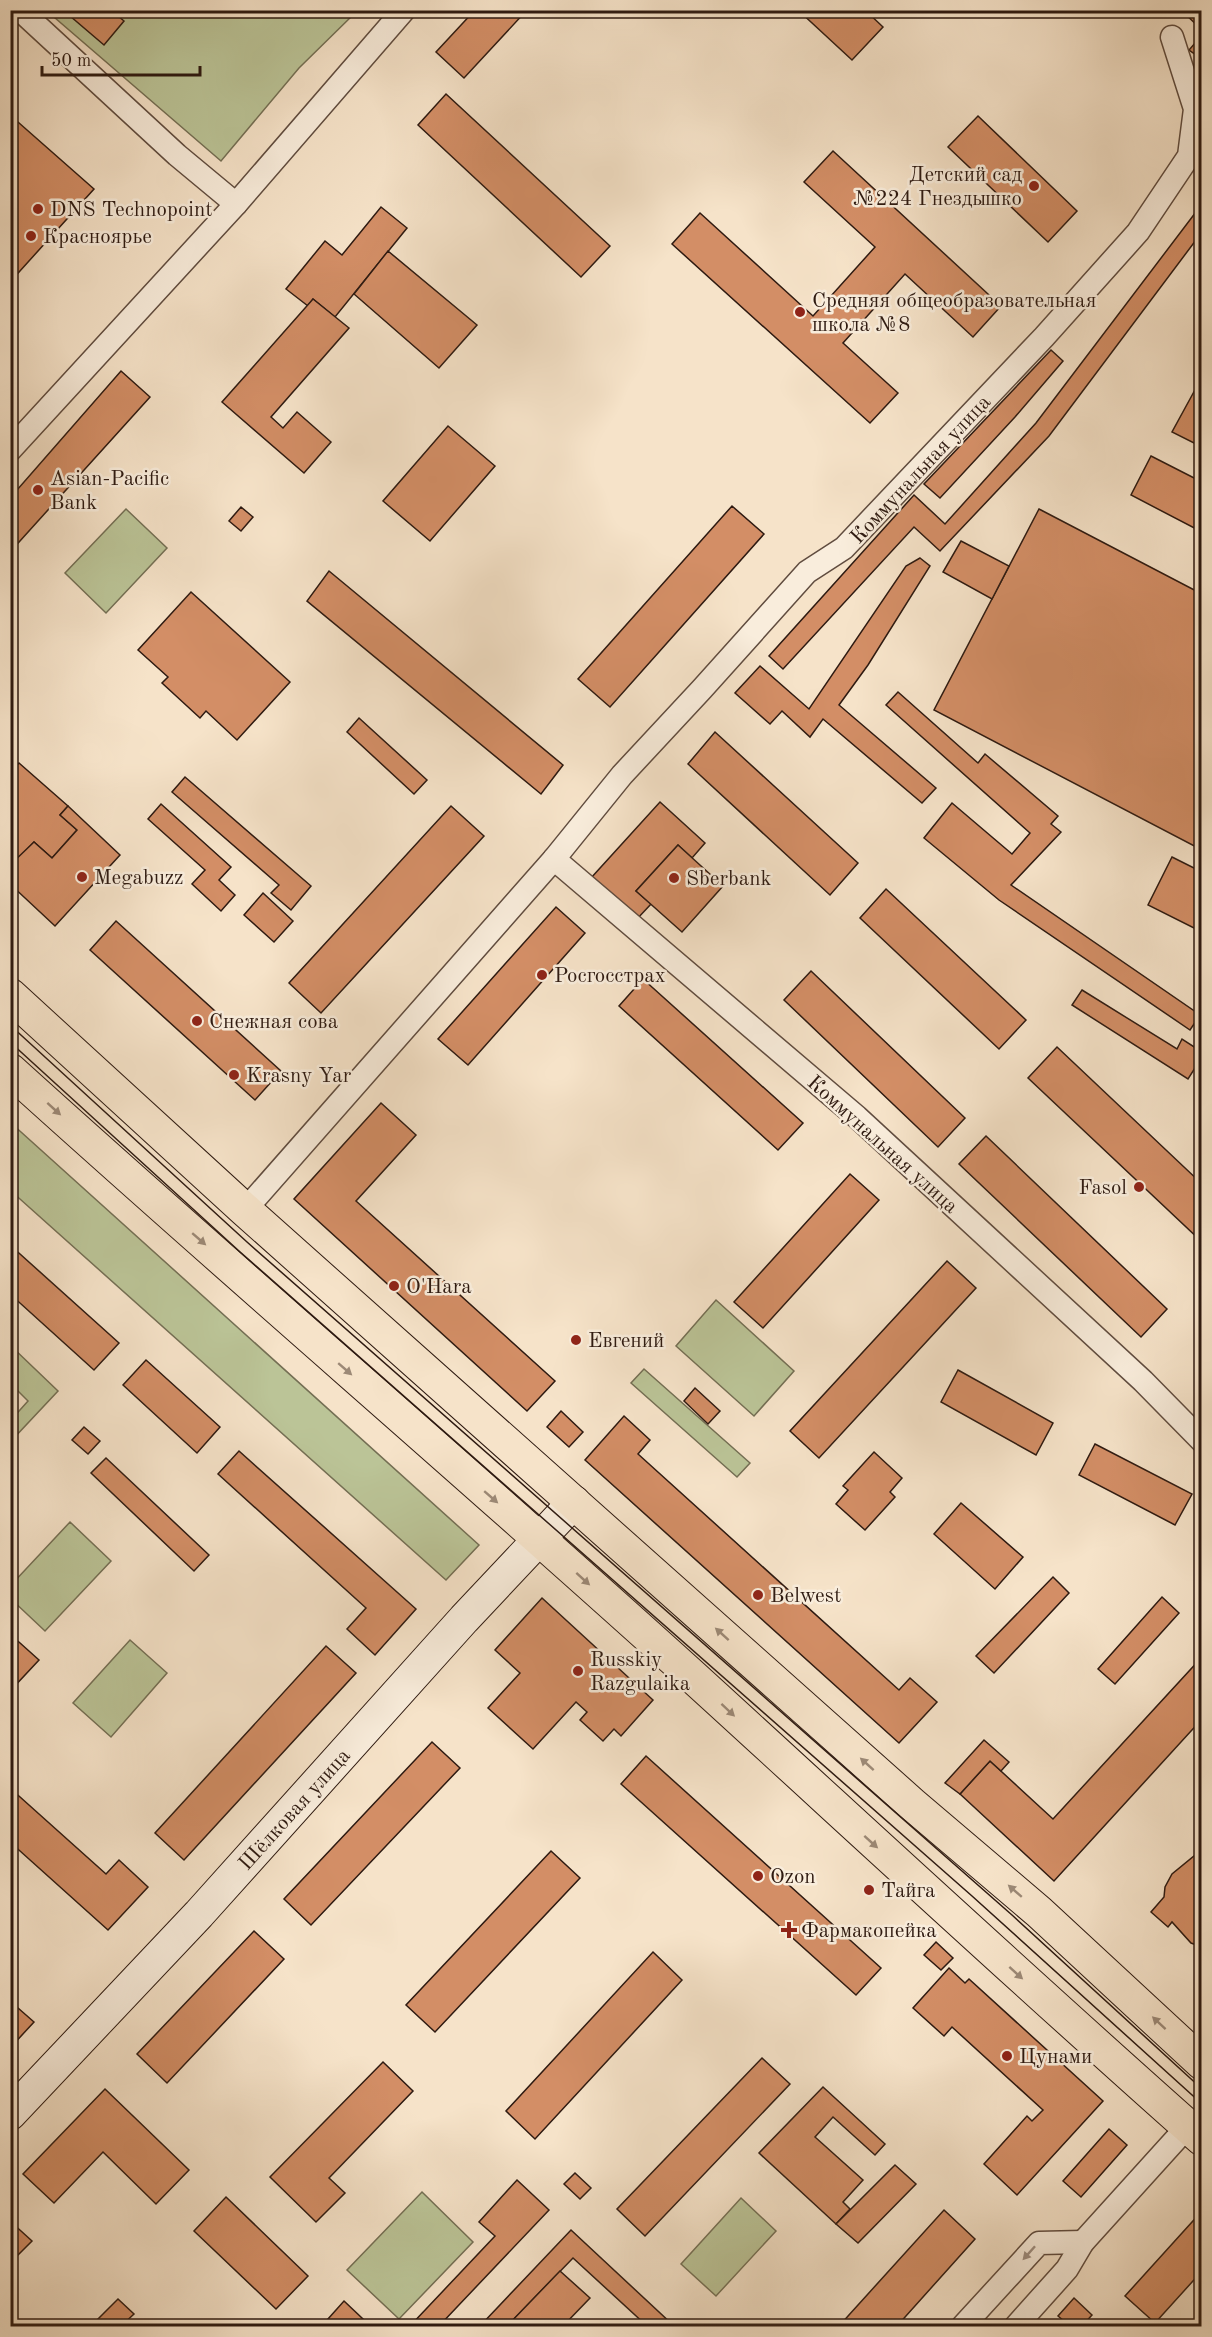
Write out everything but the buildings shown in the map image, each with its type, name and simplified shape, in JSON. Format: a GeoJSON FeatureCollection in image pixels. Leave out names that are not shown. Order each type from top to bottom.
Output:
{"type":"FeatureCollection","features":[{"type":"Feature","properties":{"kind":"highway"},"geometry":{"type":"LineString","coordinates":[[10,995],[246,1210],[912,1804],[1039,1912],[1202,2063]]}},
{"type":"Feature","properties":{"kind":"highway"},"geometry":{"type":"LineString","coordinates":[[10,1070],[540,1540],[1194,2133]]}},
{"type":"Feature","properties":{"kind":"street"},"geometry":{"type":"LineString","coordinates":[[20,10],[177,155],[236,204]]}},
{"type":"Feature","properties":{"kind":"street"},"geometry":{"type":"LineString","coordinates":[[10,450],[236,204],[404,10]]}},
{"type":"Feature","properties":{"kind":"street","name":"Коммунальная улица"},"geometry":{"type":"LineString","coordinates":[[246,1210],[554,859],[622,775],[807,572],[844,548],[1044,337],[1138,232],[1189,156],[1195,109],[1172,37]]}},
{"type":"Feature","properties":{"kind":"street","name":"Коммунальная улица"},"geometry":{"type":"LineString","coordinates":[[554,859],[857,1117],[1143,1381],[1202,1441]]}},
{"type":"Feature","properties":{"kind":"street","name":"Шёлковая улица"},"geometry":{"type":"LineString","coordinates":[[10,2114],[199,1914],[472,1611],[574,1502]]}},
{"type":"Feature","properties":{"kind":"street"},"geometry":{"type":"LineString","coordinates":[[1017,2326],[1067,2269],[1083,2242],[1194,2133]]}},
{"type":"Feature","properties":{"kind":"street"},"geometry":{"type":"LineString","coordinates":[[963,2326],[1039,2243],[1083,2242]]}},
{"type":"Feature","properties":{"kind":"green space"},"geometry":{"type":"Polygon","coordinates":[[[47,11],[357,11],[299,68],[221,161],[47,11]]]}},
{"type":"Feature","properties":{"kind":"green space"},"geometry":{"type":"Polygon","coordinates":[[[126,509],[167,548],[106,613],[65,573],[126,509]]]}},
{"type":"Feature","properties":{"kind":"green space"},"geometry":{"type":"Polygon","coordinates":[[[11,1123],[479,1545],[446,1580],[11,1191],[11,1123]]]}},
{"type":"Feature","properties":{"kind":"green space"},"geometry":{"type":"Polygon","coordinates":[[[716,1300],[794,1371],[754,1416],[676,1346],[716,1300]]]}},
{"type":"Feature","properties":{"kind":"green space"},"geometry":{"type":"Polygon","coordinates":[[[11,1346],[58,1391],[11,1441],[11,1420],[28,1401],[11,1384],[11,1346]]]}},
{"type":"Feature","properties":{"kind":"green space"},"geometry":{"type":"Polygon","coordinates":[[[644,1369],[750,1463],[737,1477],[631,1383],[644,1369]]]}},
{"type":"Feature","properties":{"kind":"green space"},"geometry":{"type":"Polygon","coordinates":[[[70,1522],[111,1561],[45,1631],[11,1599],[11,1585],[70,1522]]]}},
{"type":"Feature","properties":{"kind":"green space"},"geometry":{"type":"Polygon","coordinates":[[[130,1640],[167,1673],[111,1737],[73,1703],[130,1640]]]}},
{"type":"Feature","properties":{"kind":"green space"},"geometry":{"type":"Polygon","coordinates":[[[422,2192],[473,2242],[399,2319],[347,2270],[422,2192]]]}},
{"type":"Feature","properties":{"kind":"green space"},"geometry":{"type":"Polygon","coordinates":[[[741,2198],[776,2231],[716,2296],[681,2264],[741,2198]]]}},
{"type":"Feature","properties":{"kind":"tram line"},"geometry":{"type":"LineString","coordinates":[[10,1025],[247,1242],[1012,1915],[1202,2089]]}},
{"type":"Feature","properties":{"kind":"tram line"},"geometry":{"type":"LineString","coordinates":[[10,1042],[239,1251],[972,1896],[1202,2104]]}},
{"type":"Feature","properties":{"kind":"place","name":"Детский сад №224 Гнездышко"},"geometry":{"type":"Point","coordinates":[1034,186]}},
{"type":"Feature","properties":{"kind":"place","name":"DNS Technopoint"},"geometry":{"type":"Point","coordinates":[38,209]}},
{"type":"Feature","properties":{"kind":"place","name":"Красноярье"},"geometry":{"type":"Point","coordinates":[31,236]}},
{"type":"Feature","properties":{"kind":"place","name":"Средняя общеобразовательная школа №8"},"geometry":{"type":"Point","coordinates":[800,312]}},
{"type":"Feature","properties":{"kind":"place","name":"Asian-Pacific Bank"},"geometry":{"type":"Point","coordinates":[38,490]}},
{"type":"Feature","properties":{"kind":"place","name":"Megabuzz"},"geometry":{"type":"Point","coordinates":[82,877]}},
{"type":"Feature","properties":{"kind":"place","name":"Sberbank"},"geometry":{"type":"Point","coordinates":[674,878]}},
{"type":"Feature","properties":{"kind":"place","name":"Росгосстрах"},"geometry":{"type":"Point","coordinates":[542,975]}},
{"type":"Feature","properties":{"kind":"place","name":"Снежная сова"},"geometry":{"type":"Point","coordinates":[197,1021]}},
{"type":"Feature","properties":{"kind":"place","name":"Krasny Yar"},"geometry":{"type":"Point","coordinates":[234,1075]}},
{"type":"Feature","properties":{"kind":"place","name":"Fasol"},"geometry":{"type":"Point","coordinates":[1139,1187]}},
{"type":"Feature","properties":{"kind":"place","name":"O'Hara"},"geometry":{"type":"Point","coordinates":[394,1286]}},
{"type":"Feature","properties":{"kind":"place","name":"Евгений"},"geometry":{"type":"Point","coordinates":[576,1340]}},
{"type":"Feature","properties":{"kind":"place","name":"Belwest"},"geometry":{"type":"Point","coordinates":[758,1595]}},
{"type":"Feature","properties":{"kind":"place","name":"Russkiy Razgulaika"},"geometry":{"type":"Point","coordinates":[578,1671]}},
{"type":"Feature","properties":{"kind":"place","name":"Ozon"},"geometry":{"type":"Point","coordinates":[758,1876]}},
{"type":"Feature","properties":{"kind":"place","name":"Тайга"},"geometry":{"type":"Point","coordinates":[869,1890]}},
{"type":"Feature","properties":{"kind":"place","name":"Фармакопейка"},"geometry":{"type":"Point","coordinates":[789,1930]}},
{"type":"Feature","properties":{"kind":"place","name":"Цунами"},"geometry":{"type":"Point","coordinates":[1007,2056]}}]}
